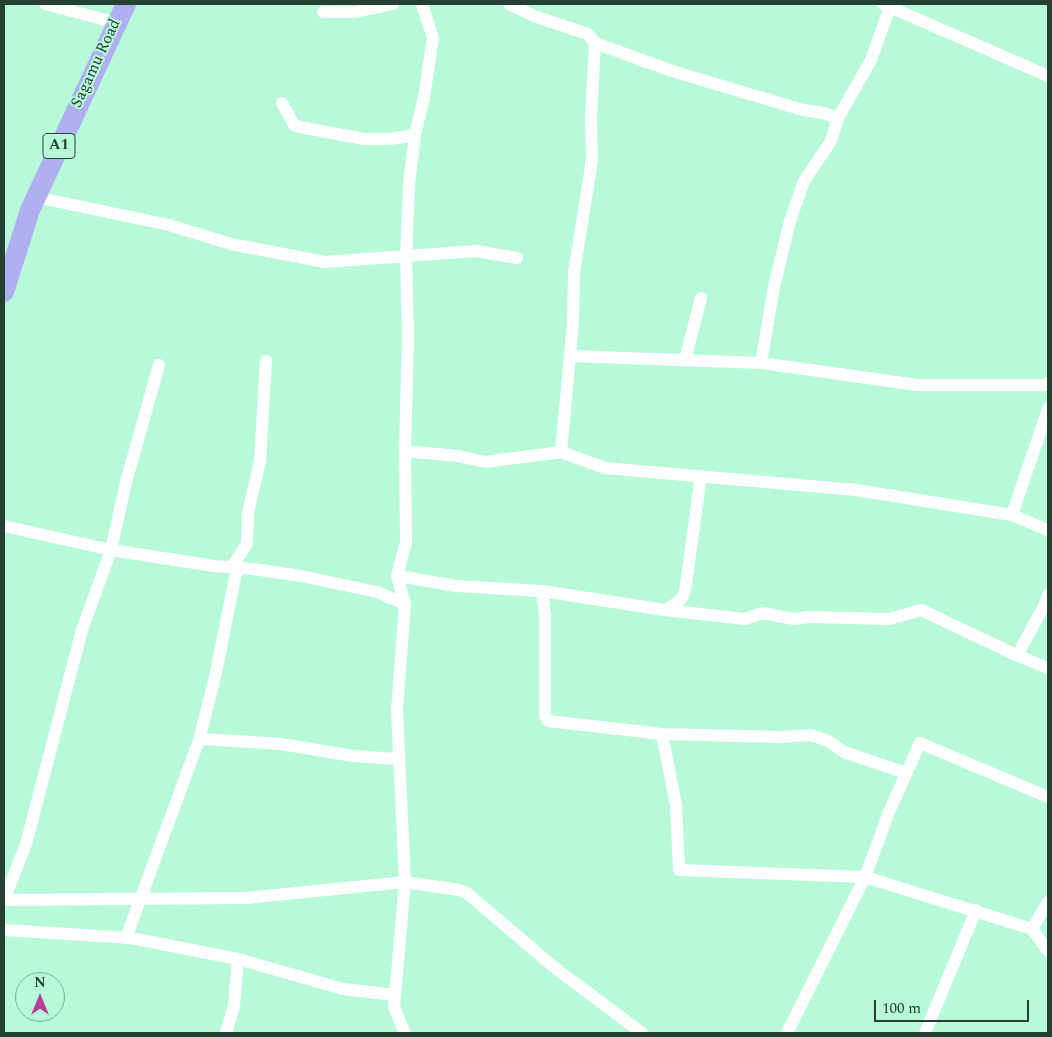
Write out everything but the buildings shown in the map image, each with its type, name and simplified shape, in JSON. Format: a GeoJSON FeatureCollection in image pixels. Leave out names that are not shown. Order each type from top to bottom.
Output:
{"type":"FeatureCollection","features":[{"type":"Feature","properties":{"kind":"highway","name":"Sagamu Road"},"geometry":{"type":"LineString","coordinates":[[4,292],[35,198],[126,4]]}},
{"type":"Feature","properties":{"kind":"street"},"geometry":{"type":"LineString","coordinates":[[45,4],[117,23]]}},
{"type":"Feature","properties":{"kind":"street"},"geometry":{"type":"LineString","coordinates":[[323,12],[355,12],[393,4]]}},
{"type":"Feature","properties":{"kind":"street"},"geometry":{"type":"LineString","coordinates":[[405,1033],[394,1007],[405,882],[397,710],[405,604],[397,576],[406,542],[405,451],[408,336],[406,256],[409,184],[415,135],[424,97],[433,38],[422,4]]}},
{"type":"Feature","properties":{"kind":"street"},"geometry":{"type":"LineString","coordinates":[[510,4],[534,16],[588,34],[595,43],[672,71],[803,110],[838,118]]}},
{"type":"Feature","properties":{"kind":"street"},"geometry":{"type":"LineString","coordinates":[[760,363],[774,287],[790,221],[804,181],[831,141],[838,118],[871,60],[887,5],[1048,76]]}},
{"type":"Feature","properties":{"kind":"street"},"geometry":{"type":"LineString","coordinates":[[560,452],[573,323],[574,273],[592,160],[591,118],[595,43]]}},
{"type":"Feature","properties":{"kind":"street"},"geometry":{"type":"LineString","coordinates":[[282,102],[294,125],[300,127],[364,139],[390,139],[415,135]]}},
{"type":"Feature","properties":{"kind":"street"},"geometry":{"type":"LineString","coordinates":[[35,198],[168,225],[231,244],[325,262],[476,251],[517,258]]}},
{"type":"Feature","properties":{"kind":"street"},"geometry":{"type":"LineString","coordinates":[[685,360],[701,298]]}},
{"type":"Feature","properties":{"kind":"street"},"geometry":{"type":"LineString","coordinates":[[570,356],[760,363],[917,385],[1047,386]]}},
{"type":"Feature","properties":{"kind":"street"},"geometry":{"type":"LineString","coordinates":[[126,938],[199,740],[215,676],[235,567],[247,544],[248,513],[260,461],[266,360]]}},
{"type":"Feature","properties":{"kind":"street"},"geometry":{"type":"LineString","coordinates":[[159,365],[126,482],[111,550],[82,630],[26,844],[4,900],[246,898],[405,882],[459,890],[467,893],[554,968],[642,1033]]}},
{"type":"Feature","properties":{"kind":"street"},"geometry":{"type":"LineString","coordinates":[[1012,515],[1048,409]]}},
{"type":"Feature","properties":{"kind":"street"},"geometry":{"type":"LineString","coordinates":[[405,451],[458,456],[485,462],[560,452],[605,468],[856,490],[1012,515],[1048,530]]}},
{"type":"Feature","properties":{"kind":"street"},"geometry":{"type":"LineString","coordinates":[[665,610],[678,602],[684,591],[701,476]]}},
{"type":"Feature","properties":{"kind":"street"},"geometry":{"type":"LineString","coordinates":[[4,526],[111,550],[301,576],[376,592],[405,604]]}},
{"type":"Feature","properties":{"kind":"street"},"geometry":{"type":"LineString","coordinates":[[397,576],[457,586],[542,591],[665,610],[745,619],[762,613],[794,619],[809,617],[889,619],[921,610],[1048,668]]}},
{"type":"Feature","properties":{"kind":"street"},"geometry":{"type":"LineString","coordinates":[[542,591],[545,616],[545,716],[548,720],[662,734],[780,737],[811,735],[828,741],[844,752],[906,773]]}},
{"type":"Feature","properties":{"kind":"street"},"geometry":{"type":"LineString","coordinates":[[1016,655],[1044,606],[1048,595]]}},
{"type":"Feature","properties":{"kind":"street"},"geometry":{"type":"LineString","coordinates":[[662,734],[676,805],[679,870],[865,877],[1032,929],[1048,951]]}},
{"type":"Feature","properties":{"kind":"street"},"geometry":{"type":"LineString","coordinates":[[199,740],[281,744],[353,756],[398,759]]}},
{"type":"Feature","properties":{"kind":"street"},"geometry":{"type":"LineString","coordinates":[[787,1033],[865,877],[889,812],[920,743],[1048,797]]}},
{"type":"Feature","properties":{"kind":"street"},"geometry":{"type":"LineString","coordinates":[[1032,929],[1048,902]]}},
{"type":"Feature","properties":{"kind":"street"},"geometry":{"type":"LineString","coordinates":[[925,1033],[976,910]]}},
{"type":"Feature","properties":{"kind":"street"},"geometry":{"type":"LineString","coordinates":[[4,930],[126,938],[238,959],[343,989],[395,995]]}},
{"type":"Feature","properties":{"kind":"street"},"geometry":{"type":"LineString","coordinates":[[226,1033],[234,1006],[238,959]]}}]}
